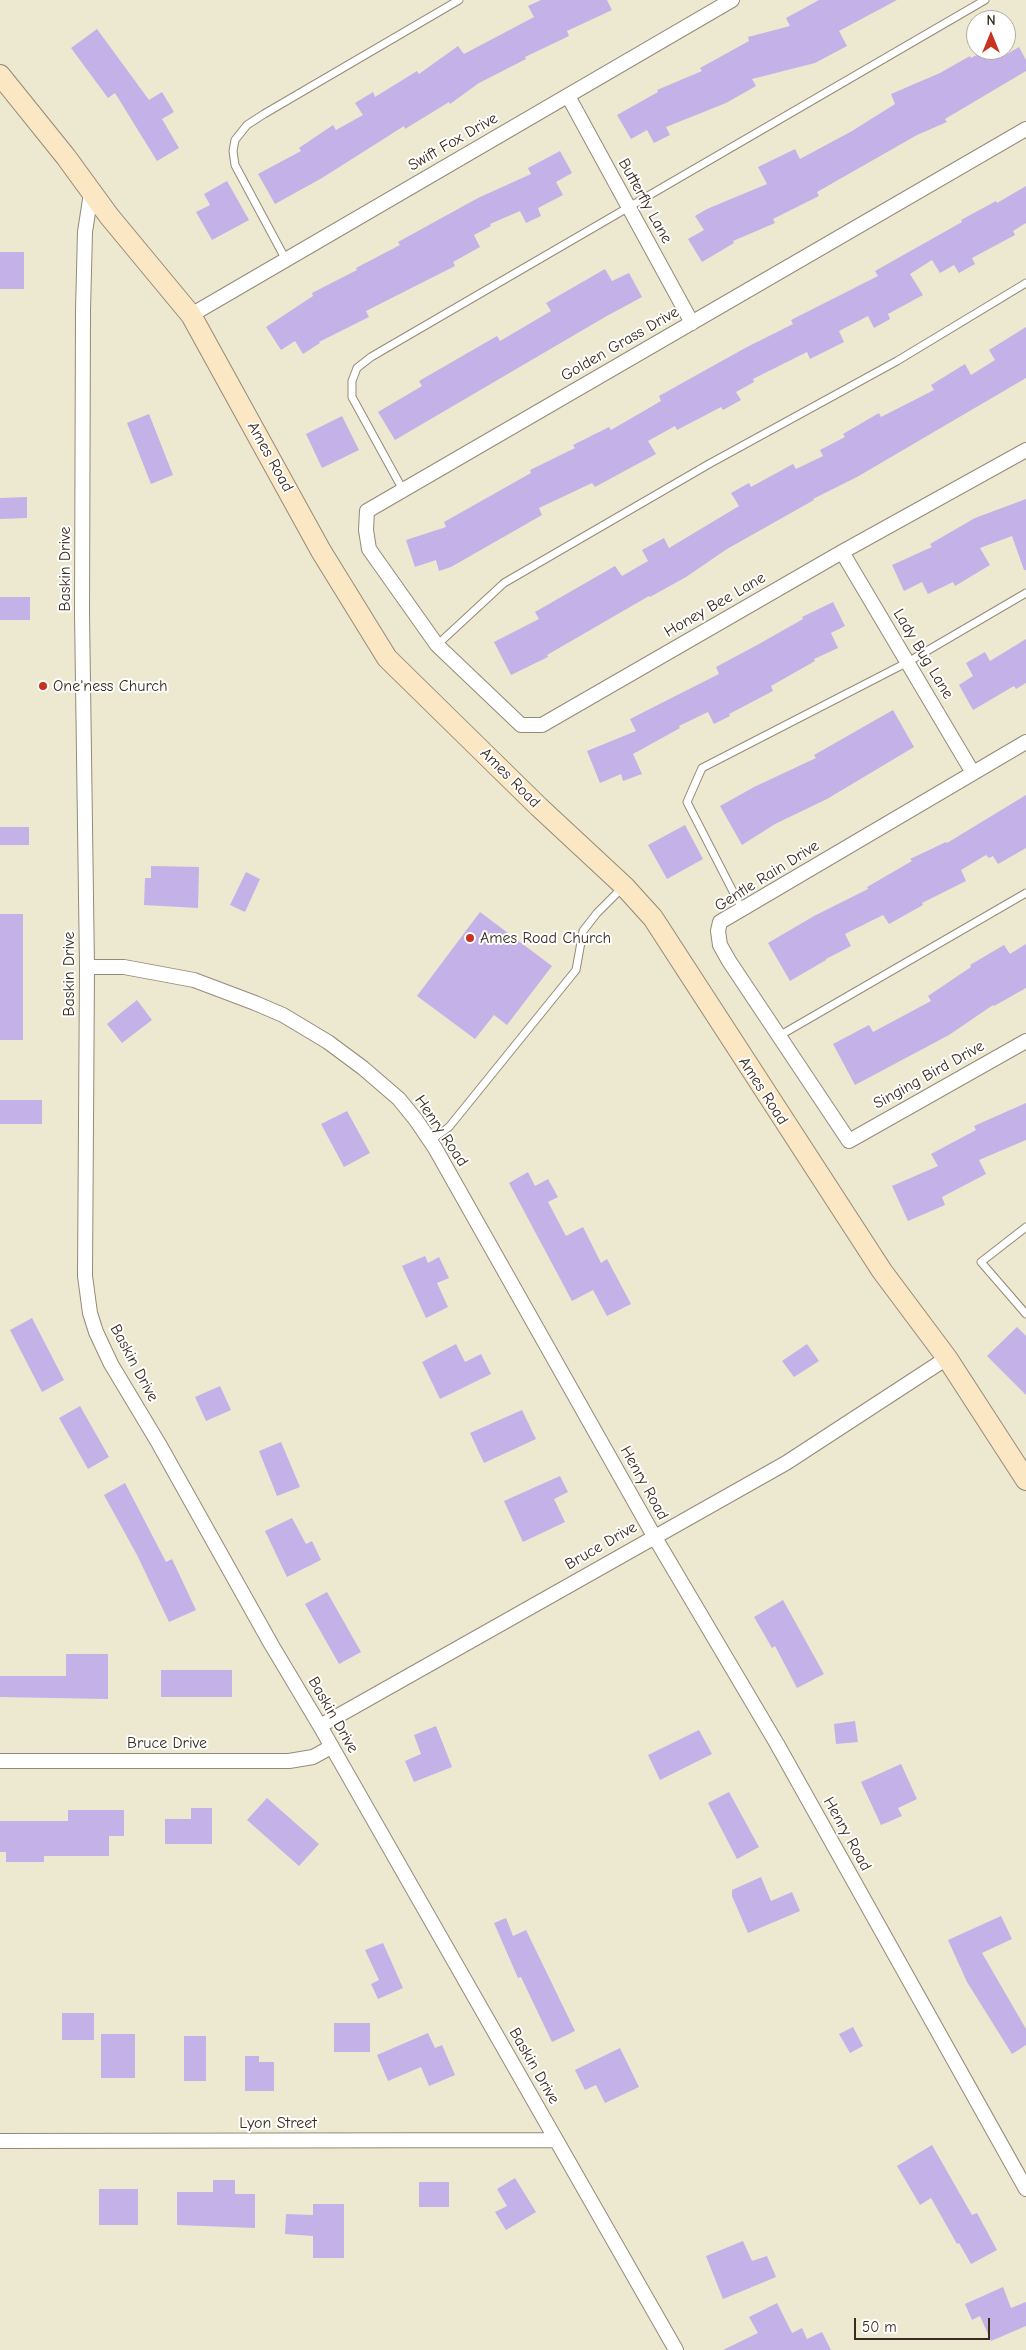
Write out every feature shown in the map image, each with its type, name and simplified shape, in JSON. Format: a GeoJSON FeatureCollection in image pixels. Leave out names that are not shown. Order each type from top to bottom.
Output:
{"type":"FeatureCollection","features":[{"type":"Feature","properties":{"kind":"street","name":"Swift Fox Drive"},"geometry":{"type":"LineString","coordinates":[[191,315],[732,0]]}},
{"type":"Feature","properties":{"kind":"street","name":"Ames Road"},"geometry":{"type":"LineString","coordinates":[[0,75],[66,157],[91,193],[191,315],[321,551],[387,658],[539,807],[624,886],[653,918],[882,1271],[947,1358],[1024,1472]]}},
{"type":"Feature","properties":{"kind":"street","name":"Butterfly Lane"},"geometry":{"type":"LineString","coordinates":[[568,96],[692,322]]}},
{"type":"Feature","properties":{"kind":"street","name":"Golden Grass Drive"},"geometry":{"type":"LineString","coordinates":[[437,645],[369,549],[366,530],[367,511],[1026,129]]}},
{"type":"Feature","properties":{"kind":"street","name":"Baskin Drive"},"geometry":{"type":"LineString","coordinates":[[91,193],[85,232],[82,623],[87,966],[85,1276],[90,1313],[96,1332],[111,1364],[164,1452],[271,1644],[320,1726],[676,2350]]}},
{"type":"Feature","properties":{"kind":"street","name":"Honey Bee Lane"},"geometry":{"type":"LineString","coordinates":[[437,645],[521,725],[542,725],[842,552],[1026,450]]}},
{"type":"Feature","properties":{"kind":"street","name":"Lady Bug Lane"},"geometry":{"type":"LineString","coordinates":[[842,552],[974,773]]}},
{"type":"Feature","properties":{"kind":"street","name":"Gentle Rain Drive"},"geometry":{"type":"LineString","coordinates":[[849,1140],[720,945],[718,931],[720,922],[1026,742]]}},
{"type":"Feature","properties":{"kind":"street","name":"Henry Road"},"geometry":{"type":"LineString","coordinates":[[87,966],[124,967],[194,980],[255,1002],[283,1015],[328,1042],[363,1068],[399,1099],[430,1141],[654,1536],[777,1744],[1026,2190]]}},
{"type":"Feature","properties":{"kind":"street","name":"Singing Bird Drive"},"geometry":{"type":"LineString","coordinates":[[849,1140],[1026,1041]]}},
{"type":"Feature","properties":{"kind":"street","name":"Bruce Drive"},"geometry":{"type":"LineString","coordinates":[[320,1726],[786,1463],[947,1358]]}},
{"type":"Feature","properties":{"kind":"street","name":"Bruce Drive"},"geometry":{"type":"LineString","coordinates":[[0,1761],[289,1761],[314,1757],[331,1747]]}},
{"type":"Feature","properties":{"kind":"street","name":"Lyon Street"},"geometry":{"type":"LineString","coordinates":[[0,2141],[556,2140]]}},
{"type":"Feature","properties":{"kind":"lane"},"geometry":{"type":"LineString","coordinates":[[286,260],[235,165],[233,151],[235,140],[247,125],[264,114],[459,0]]}},
{"type":"Feature","properties":{"kind":"lane"},"geometry":{"type":"LineString","coordinates":[[403,490],[352,397],[352,381],[357,368],[379,352],[628,206],[985,0]]}},
{"type":"Feature","properties":{"kind":"lane"},"geometry":{"type":"LineString","coordinates":[[437,645],[504,583],[709,464],[897,361],[1026,283]]}},
{"type":"Feature","properties":{"kind":"lane"},"geometry":{"type":"LineString","coordinates":[[742,909],[687,802],[702,768],[908,662],[1026,593]]}},
{"type":"Feature","properties":{"kind":"lane"},"geometry":{"type":"LineString","coordinates":[[430,1141],[449,1127],[576,970],[583,930],[624,886]]}},
{"type":"Feature","properties":{"kind":"lane"},"geometry":{"type":"LineString","coordinates":[[779,1036],[1026,893]]}},
{"type":"Feature","properties":{"kind":"lane"},"geometry":{"type":"LineString","coordinates":[[1026,1227],[981,1262],[1026,1314]]}},
{"type":"Feature","properties":{"kind":"building"},"geometry":{"type":"Polygon","coordinates":[[[541,0],[607,0],[612,10],[567,31],[569,36],[525,57],[526,59],[479,83],[450,104],[449,102],[405,129],[404,126],[322,178],[275,204],[258,174],[301,151],[299,148],[333,125],[336,130],[363,115],[355,103],[373,92],[375,97],[417,71],[419,74],[458,46],[464,54],[534,17],[528,6],[541,0]]]}},
{"type":"Feature","properties":{"kind":"building"},"geometry":{"type":"Polygon","coordinates":[[[819,0],[897,0],[839,31],[847,46],[815,63],[752,79],[756,86],[726,103],[666,127],[670,135],[654,143],[647,130],[631,139],[617,115],[658,92],[657,90],[702,71],[700,68],[749,41],[748,37],[790,26],[786,18],[819,0]]]}},
{"type":"Feature","properties":{"kind":"building"},"geometry":{"type":"Polygon","coordinates":[[[97,29],[149,100],[162,92],[174,112],[162,119],[179,148],[157,161],[115,93],[108,98],[71,48],[97,29]]]}},
{"type":"Feature","properties":{"kind":"building"},"geometry":{"type":"Polygon","coordinates":[[[1019,47],[1026,60],[1026,71],[945,119],[947,122],[917,135],[817,192],[819,196],[773,219],[775,223],[733,241],[734,243],[702,262],[688,239],[704,230],[695,216],[707,209],[767,184],[758,167],[795,149],[800,159],[852,131],[895,104],[891,94],[940,73],[966,58],[966,60],[1016,60],[1016,49],[1019,47]]]}},
{"type":"Feature","properties":{"kind":"building"},"geometry":{"type":"Polygon","coordinates":[[[560,151],[572,173],[556,182],[563,195],[538,208],[541,216],[526,223],[520,211],[490,224],[491,226],[474,235],[480,247],[453,262],[455,266],[366,311],[369,317],[319,342],[303,354],[295,341],[281,350],[266,327],[313,296],[312,293],[357,270],[356,268],[400,245],[398,242],[478,198],[531,174],[528,168],[560,151]]]}},
{"type":"Feature","properties":{"kind":"building"},"geometry":{"type":"Polygon","coordinates":[[[227,181],[249,220],[212,240],[196,212],[210,205],[204,194],[227,181]]]}},
{"type":"Feature","properties":{"kind":"building"},"geometry":{"type":"Polygon","coordinates":[[[1026,186],[1026,223],[1013,231],[1015,235],[972,258],[975,264],[959,273],[954,265],[940,273],[932,260],[910,274],[923,295],[888,314],[890,319],[874,328],[868,316],[839,331],[844,342],[810,359],[807,352],[753,379],[754,382],[736,392],[741,400],[723,410],[721,407],[677,430],[675,426],[648,441],[656,454],[595,487],[592,483],[539,508],[542,515],[451,567],[439,571],[436,560],[415,567],[406,540],[446,527],[444,522],[531,473],[530,470],[575,448],[573,445],[609,427],[611,430],[661,401],[659,396],[747,347],[793,324],[791,320],[878,276],[875,271],[962,222],[961,220],[996,201],[997,203],[1026,186]]]}},
{"type":"Feature","properties":{"kind":"building"},"geometry":{"type":"Polygon","coordinates":[[[0,252],[24,252],[24,289],[0,289],[0,252]]]}},
{"type":"Feature","properties":{"kind":"building"},"geometry":{"type":"Polygon","coordinates":[[[605,269],[612,281],[629,273],[642,297],[395,440],[378,412],[422,386],[419,381],[497,336],[500,341],[551,311],[546,303],[605,269]]]}},
{"type":"Feature","properties":{"kind":"building"},"geometry":{"type":"Polygon","coordinates":[[[1026,327],[1026,378],[857,477],[813,499],[727,549],[686,577],[649,596],[547,655],[548,657],[511,675],[494,642],[539,619],[535,612],[615,566],[622,576],[648,561],[642,550],[664,538],[669,548],[739,506],[731,493],[749,483],[751,487],[793,464],[796,469],[823,456],[820,450],[845,437],[843,434],[879,413],[881,417],[934,390],[931,385],[965,364],[971,375],[995,360],[989,350],[1026,327]]]}},
{"type":"Feature","properties":{"kind":"building"},"geometry":{"type":"Polygon","coordinates":[[[149,414],[173,475],[151,484],[127,423],[149,414]]]}},
{"type":"Feature","properties":{"kind":"building"},"geometry":{"type":"Polygon","coordinates":[[[342,416],[359,450],[322,468],[306,434],[342,416]]]}},
{"type":"Feature","properties":{"kind":"building"},"geometry":{"type":"Polygon","coordinates":[[[27,497],[27,518],[0,519],[0,498],[27,497]]]}},
{"type":"Feature","properties":{"kind":"building"},"geometry":{"type":"Polygon","coordinates":[[[1026,499],[1026,570],[1024,570],[1012,536],[980,548],[990,565],[955,586],[953,582],[928,594],[922,582],[904,591],[892,565],[932,547],[930,544],[975,518],[1026,499]]]}},
{"type":"Feature","properties":{"kind":"building"},"geometry":{"type":"Polygon","coordinates":[[[0,597],[30,597],[30,620],[0,620],[0,597]]]}},
{"type":"Feature","properties":{"kind":"building"},"geometry":{"type":"Polygon","coordinates":[[[833,602],[845,626],[831,633],[838,648],[814,659],[815,661],[771,686],[773,691],[729,714],[730,716],[714,724],[708,712],[679,726],[680,728],[633,754],[642,774],[623,781],[621,774],[600,783],[587,751],[636,731],[630,719],[719,674],[716,667],[803,619],[802,617],[833,602]]]}},
{"type":"Feature","properties":{"kind":"building"},"geometry":{"type":"Polygon","coordinates":[[[1026,639],[1026,683],[1016,689],[1014,686],[973,710],[959,685],[973,676],[966,663],[985,652],[990,661],[1026,639]]]}},
{"type":"Feature","properties":{"kind":"building"},"geometry":{"type":"Polygon","coordinates":[[[893,710],[914,747],[827,799],[775,824],[742,845],[720,806],[754,787],[816,758],[814,755],[893,710]]]}},
{"type":"Feature","properties":{"kind":"building"},"geometry":{"type":"Polygon","coordinates":[[[1026,795],[1026,848],[998,864],[993,856],[989,858],[986,855],[961,870],[966,881],[922,903],[923,905],[889,924],[883,915],[845,934],[851,946],[790,981],[768,943],[814,916],[868,889],[867,887],[912,861],[910,859],[947,843],[1026,795]]]}},
{"type":"Feature","properties":{"kind":"building"},"geometry":{"type":"Polygon","coordinates":[[[685,825],[703,859],[667,879],[648,845],[685,825]]]}},
{"type":"Feature","properties":{"kind":"building"},"geometry":{"type":"Polygon","coordinates":[[[0,827],[29,827],[29,845],[0,845],[0,827]]]}},
{"type":"Feature","properties":{"kind":"building"},"geometry":{"type":"Polygon","coordinates":[[[151,866],[199,867],[198,908],[144,905],[145,878],[151,878],[151,866]]]}},
{"type":"Feature","properties":{"kind":"building"},"geometry":{"type":"Polygon","coordinates":[[[246,872],[260,879],[245,912],[230,905],[246,872]]]}},
{"type":"Feature","properties":{"kind":"building"},"geometry":{"type":"Polygon","coordinates":[[[480,912],[552,966],[507,1025],[494,1015],[475,1039],[417,996],[480,912]]]}},
{"type":"Feature","properties":{"kind":"building"},"geometry":{"type":"Polygon","coordinates":[[[0,914],[23,914],[23,1040],[0,1040],[0,914]]]}},
{"type":"Feature","properties":{"kind":"building"},"geometry":{"type":"Polygon","coordinates":[[[1026,944],[1026,988],[993,1005],[949,1035],[855,1085],[833,1044],[869,1025],[873,1032],[931,1001],[928,996],[971,967],[970,965],[1004,945],[1010,954],[1026,944]]]}},
{"type":"Feature","properties":{"kind":"building"},"geometry":{"type":"Polygon","coordinates":[[[137,1000],[152,1020],[122,1043],[107,1024],[137,1000]]]}},
{"type":"Feature","properties":{"kind":"building"},"geometry":{"type":"Polygon","coordinates":[[[0,1100],[42,1100],[42,1124],[0,1124],[0,1100]]]}},
{"type":"Feature","properties":{"kind":"building"},"geometry":{"type":"Polygon","coordinates":[[[1026,1103],[1026,1140],[979,1160],[986,1174],[942,1197],[945,1205],[908,1221],[892,1186],[938,1166],[931,1154],[976,1130],[974,1126],[1026,1103]]]}},
{"type":"Feature","properties":{"kind":"building"},"geometry":{"type":"Polygon","coordinates":[[[347,1111],[370,1153],[344,1167],[321,1124],[347,1111]]]}},
{"type":"Feature","properties":{"kind":"building"},"geometry":{"type":"Polygon","coordinates":[[[528,1172],[535,1186],[548,1179],[558,1197],[548,1202],[566,1236],[583,1227],[601,1263],[607,1259],[631,1304],[607,1316],[593,1290],[572,1301],[509,1183],[528,1172]]]}},
{"type":"Feature","properties":{"kind":"building"},"geometry":{"type":"Polygon","coordinates":[[[425,1256],[428,1263],[439,1257],[449,1278],[437,1283],[448,1307],[426,1318],[402,1266],[425,1256]]]}},
{"type":"Feature","properties":{"kind":"building"},"geometry":{"type":"Polygon","coordinates":[[[32,1318],[64,1380],[42,1392],[10,1330],[32,1318]]]}},
{"type":"Feature","properties":{"kind":"building"},"geometry":{"type":"Polygon","coordinates":[[[1017,1327],[1026,1336],[1026,1395],[987,1356],[1017,1327]]]}},
{"type":"Feature","properties":{"kind":"building"},"geometry":{"type":"Polygon","coordinates":[[[456,1344],[465,1362],[481,1354],[491,1374],[440,1399],[422,1362],[456,1344]]]}},
{"type":"Feature","properties":{"kind":"building"},"geometry":{"type":"Polygon","coordinates":[[[807,1344],[819,1361],[794,1377],[782,1361],[807,1344]]]}},
{"type":"Feature","properties":{"kind":"building"},"geometry":{"type":"Polygon","coordinates":[[[220,1386],[231,1410],[206,1421],[195,1397],[220,1386]]]}},
{"type":"Feature","properties":{"kind":"building"},"geometry":{"type":"Polygon","coordinates":[[[80,1406],[109,1457],[88,1469],[59,1418],[80,1406]]]}},
{"type":"Feature","properties":{"kind":"building"},"geometry":{"type":"Polygon","coordinates":[[[522,1410],[536,1439],[484,1463],[470,1433],[522,1410]]]}},
{"type":"Feature","properties":{"kind":"building"},"geometry":{"type":"Polygon","coordinates":[[[281,1442],[300,1487],[277,1496],[259,1451],[281,1442]]]}},
{"type":"Feature","properties":{"kind":"building"},"geometry":{"type":"Polygon","coordinates":[[[560,1476],[568,1492],[554,1499],[565,1522],[523,1542],[504,1501],[560,1476]]]}},
{"type":"Feature","properties":{"kind":"building"},"geometry":{"type":"Polygon","coordinates":[[[125,1483],[166,1562],[172,1559],[196,1610],[169,1622],[137,1555],[104,1495],[125,1483]]]}},
{"type":"Feature","properties":{"kind":"building"},"geometry":{"type":"Polygon","coordinates":[[[292,1518],[306,1544],[312,1541],[321,1560],[287,1577],[265,1531],[292,1518]]]}},
{"type":"Feature","properties":{"kind":"building"},"geometry":{"type":"Polygon","coordinates":[[[327,1592],[361,1652],[339,1664],[305,1604],[327,1592]]]}},
{"type":"Feature","properties":{"kind":"building"},"geometry":{"type":"Polygon","coordinates":[[[783,1600],[824,1674],[797,1688],[775,1646],[772,1648],[754,1617],[783,1600]]]}},
{"type":"Feature","properties":{"kind":"building"},"geometry":{"type":"Polygon","coordinates":[[[66,1654],[108,1654],[108,1699],[0,1697],[0,1676],[66,1676],[66,1654]]]}},
{"type":"Feature","properties":{"kind":"building"},"geometry":{"type":"Polygon","coordinates":[[[161,1670],[232,1670],[232,1697],[161,1697],[161,1670]]]}},
{"type":"Feature","properties":{"kind":"building"},"geometry":{"type":"Polygon","coordinates":[[[855,1721],[858,1742],[836,1744],[834,1724],[855,1721]]]}},
{"type":"Feature","properties":{"kind":"building"},"geometry":{"type":"Polygon","coordinates":[[[436,1726],[452,1767],[414,1782],[405,1761],[421,1754],[414,1735],[436,1726]]]}},
{"type":"Feature","properties":{"kind":"building"},"geometry":{"type":"Polygon","coordinates":[[[699,1730],[712,1754],[660,1780],[648,1755],[699,1730]]]}},
{"type":"Feature","properties":{"kind":"building"},"geometry":{"type":"Polygon","coordinates":[[[901,1764],[917,1799],[898,1808],[902,1816],[881,1825],[861,1782],[901,1764]]]}},
{"type":"Feature","properties":{"kind":"building"},"geometry":{"type":"Polygon","coordinates":[[[729,1792],[759,1847],[737,1859],[708,1803],[729,1792]]]}},
{"type":"Feature","properties":{"kind":"building"},"geometry":{"type":"Polygon","coordinates":[[[267,1798],[319,1844],[299,1866],[247,1820],[267,1798]]]}},
{"type":"Feature","properties":{"kind":"building"},"geometry":{"type":"Polygon","coordinates":[[[191,1808],[212,1808],[212,1844],[165,1844],[165,1819],[191,1819],[191,1808]]]}},
{"type":"Feature","properties":{"kind":"building"},"geometry":{"type":"Polygon","coordinates":[[[68,1810],[124,1810],[124,1836],[109,1836],[109,1856],[44,1856],[44,1862],[6,1862],[6,1852],[0,1852],[0,1821],[68,1821],[68,1810]]]}},
{"type":"Feature","properties":{"kind":"building"},"geometry":{"type":"Polygon","coordinates":[[[761,1877],[771,1901],[792,1892],[800,1911],[748,1933],[732,1896],[732,1890],[761,1877]]]}},
{"type":"Feature","properties":{"kind":"building"},"geometry":{"type":"Polygon","coordinates":[[[1001,1916],[1012,1939],[982,1953],[1026,2029],[1026,2045],[1012,2054],[967,1982],[948,1940],[1001,1916]]]}},
{"type":"Feature","properties":{"kind":"building"},"geometry":{"type":"Polygon","coordinates":[[[506,1918],[513,1936],[526,1930],[575,2031],[552,2042],[521,1977],[518,1978],[494,1923],[506,1918]]]}},
{"type":"Feature","properties":{"kind":"building"},"geometry":{"type":"Polygon","coordinates":[[[383,1943],[403,1988],[378,1999],[371,1984],[379,1980],[365,1950],[383,1943]]]}},
{"type":"Feature","properties":{"kind":"building"},"geometry":{"type":"Polygon","coordinates":[[[62,2013],[94,2013],[94,2040],[62,2040],[62,2013]]]}},
{"type":"Feature","properties":{"kind":"building"},"geometry":{"type":"Polygon","coordinates":[[[334,2023],[370,2023],[370,2052],[334,2052],[334,2023]]]}},
{"type":"Feature","properties":{"kind":"building"},"geometry":{"type":"Polygon","coordinates":[[[853,2027],[863,2046],[850,2053],[839,2034],[853,2027]]]}},
{"type":"Feature","properties":{"kind":"building"},"geometry":{"type":"Polygon","coordinates":[[[428,2033],[435,2048],[442,2045],[455,2075],[429,2086],[421,2067],[388,2081],[377,2055],[428,2033]]]}},
{"type":"Feature","properties":{"kind":"building"},"geometry":{"type":"Polygon","coordinates":[[[101,2034],[135,2034],[135,2078],[101,2078],[101,2034]]]}},
{"type":"Feature","properties":{"kind":"building"},"geometry":{"type":"Polygon","coordinates":[[[184,2036],[206,2036],[206,2081],[184,2081],[184,2036]]]}},
{"type":"Feature","properties":{"kind":"building"},"geometry":{"type":"Polygon","coordinates":[[[620,2048],[639,2087],[605,2103],[596,2085],[585,2090],[575,2070],[620,2048]]]}},
{"type":"Feature","properties":{"kind":"building"},"geometry":{"type":"Polygon","coordinates":[[[245,2056],[259,2056],[259,2062],[274,2062],[274,2091],[245,2091],[245,2056]]]}},
{"type":"Feature","properties":{"kind":"building"},"geometry":{"type":"Polygon","coordinates":[[[932,2145],[972,2215],[977,2213],[997,2250],[971,2264],[959,2243],[957,2244],[931,2198],[920,2205],[897,2166],[932,2145]]]}},
{"type":"Feature","properties":{"kind":"building"},"geometry":{"type":"Polygon","coordinates":[[[515,2178],[536,2212],[506,2230],[495,2212],[507,2206],[497,2189],[515,2178]]]}},
{"type":"Feature","properties":{"kind":"building"},"geometry":{"type":"Polygon","coordinates":[[[213,2180],[235,2180],[235,2194],[255,2194],[255,2228],[177,2225],[177,2192],[213,2192],[213,2180]]]}},
{"type":"Feature","properties":{"kind":"building"},"geometry":{"type":"Polygon","coordinates":[[[419,2182],[449,2182],[449,2207],[419,2207],[419,2182]]]}},
{"type":"Feature","properties":{"kind":"building"},"geometry":{"type":"Polygon","coordinates":[[[99,2189],[138,2189],[138,2225],[99,2225],[99,2189]]]}},
{"type":"Feature","properties":{"kind":"building"},"geometry":{"type":"Polygon","coordinates":[[[313,2204],[344,2204],[344,2258],[313,2258],[313,2236],[285,2234],[286,2214],[313,2215],[313,2204]]]}},
{"type":"Feature","properties":{"kind":"building"},"geometry":{"type":"Polygon","coordinates":[[[743,2241],[752,2261],[767,2256],[776,2277],[723,2299],[706,2256],[743,2241]]]}},
{"type":"Feature","properties":{"kind":"building"},"geometry":{"type":"Polygon","coordinates":[[[1003,2287],[1011,2308],[1026,2302],[1026,2326],[991,2341],[980,2316],[972,2320],[965,2304],[1003,2287]]]}},
{"type":"Feature","properties":{"kind":"building"},"geometry":{"type":"Polygon","coordinates":[[[777,2303],[792,2333],[802,2328],[807,2339],[822,2332],[831,2350],[723,2350],[758,2333],[749,2317],[777,2303]]]}},
{"type":"Feature","properties":{"kind":"place","name":"One'ness Church"},"geometry":{"type":"Point","coordinates":[43,686]}},
{"type":"Feature","properties":{"kind":"place","name":"Ames Road Church"},"geometry":{"type":"Point","coordinates":[470,938]}}]}
